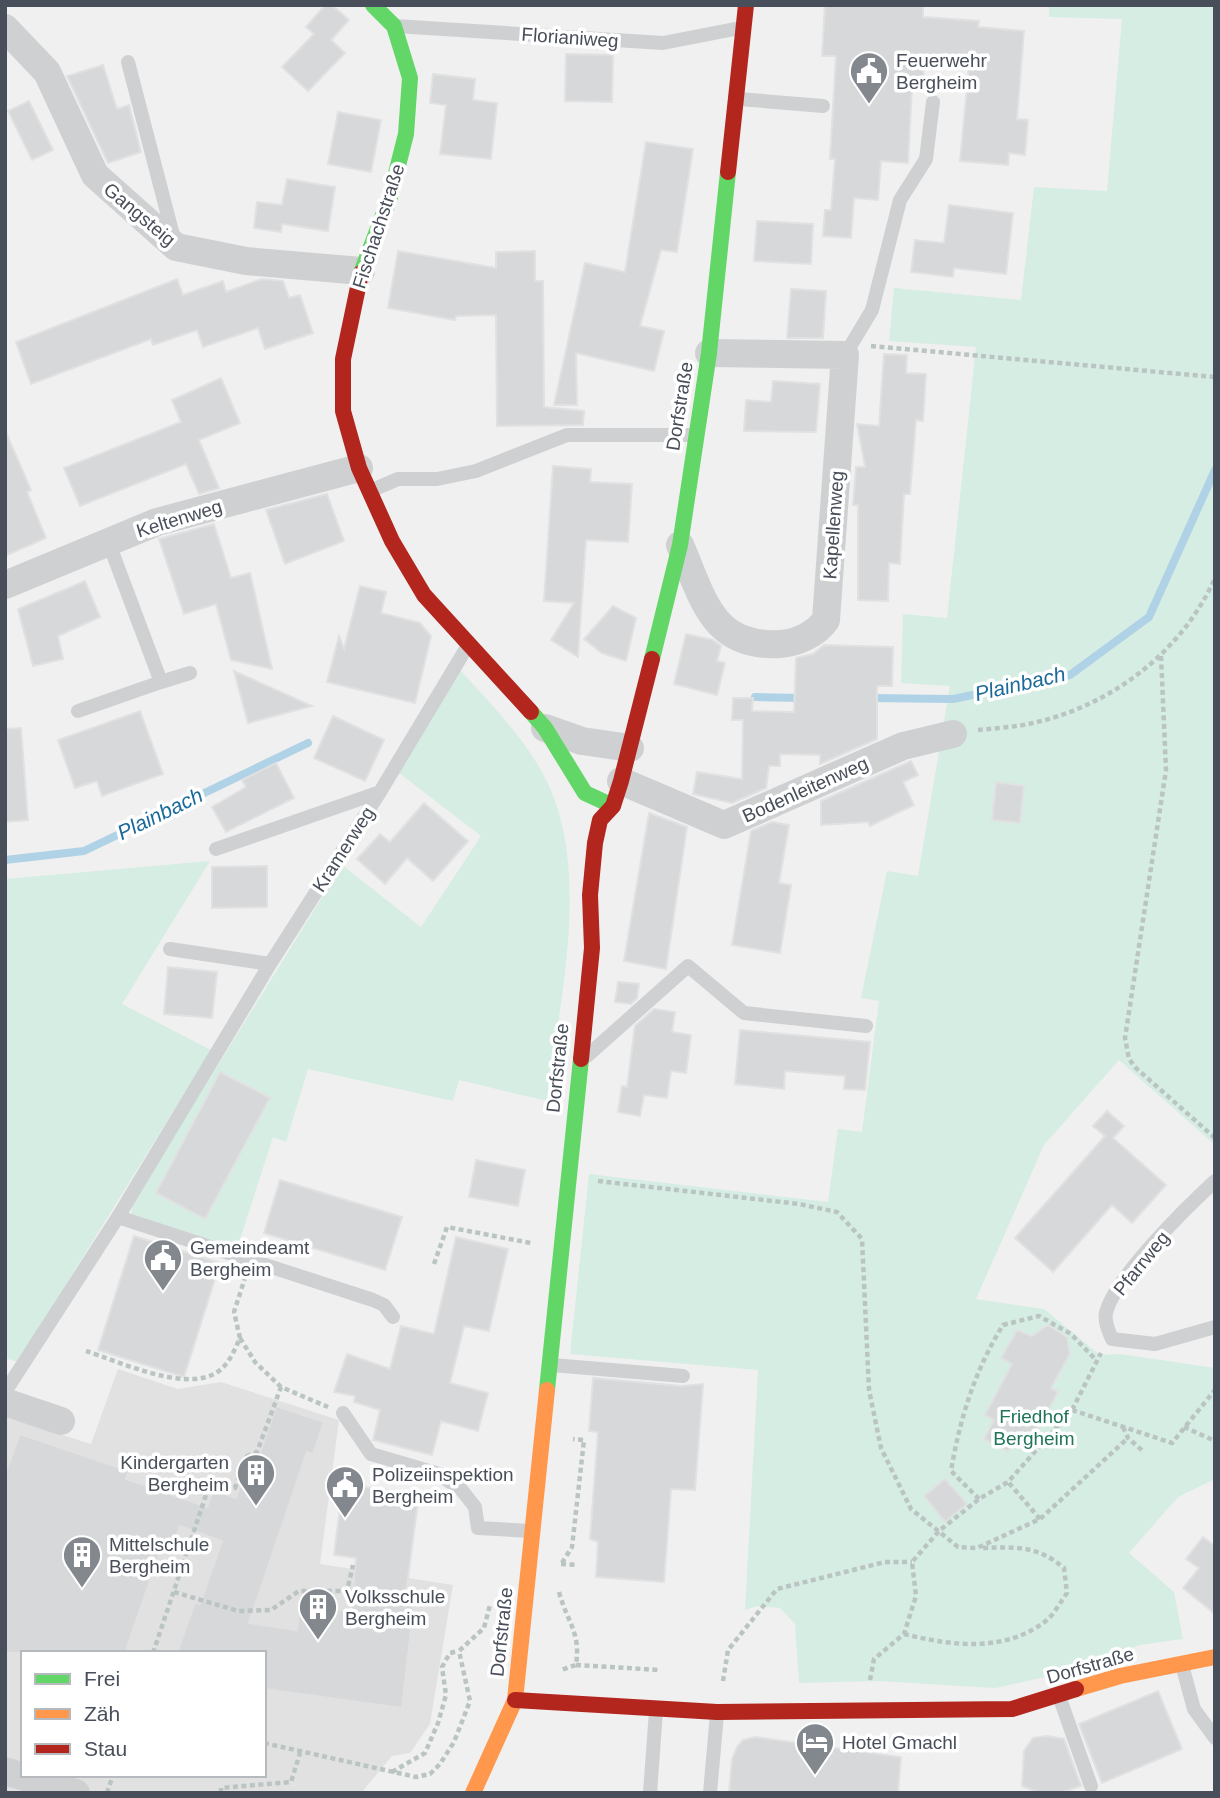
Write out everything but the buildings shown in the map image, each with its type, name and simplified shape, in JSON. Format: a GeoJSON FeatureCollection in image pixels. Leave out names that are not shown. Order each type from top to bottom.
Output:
{"type":"FeatureCollection","features":[{"type":"Feature","properties":{"kind":"main road","name":"Fischachstraße"},"geometry":{"type":"LineString","coordinates":[[373,5],[394,26],[410,78],[406,134],[390,197],[361,271],[343,359],[342,411],[364,480],[392,541],[424,595],[467,646],[545,728],[585,793],[617,794]]}},
{"type":"Feature","properties":{"kind":"main road","name":"Dorfstraße"},"geometry":{"type":"LineString","coordinates":[[747,5],[709,353],[680,545],[617,794],[600,820],[595,843],[590,895],[592,948],[578,1063],[534,1531],[515,1700],[656,1711],[863,1712],[1012,1709],[1120,1676],[1215,1657]]}},
{"type":"Feature","properties":{"kind":"main road"},"geometry":{"type":"LineString","coordinates":[[617,794],[624,822]]}},
{"type":"Feature","properties":{"kind":"main road","name":"Dorfstraße"},"geometry":{"type":"LineString","coordinates":[[592,948],[609,898]]}},
{"type":"Feature","properties":{"kind":"main road"},"geometry":{"type":"LineString","coordinates":[[473,1793],[515,1700]]}},
{"type":"Feature","properties":{"kind":"street","name":"Gangsteig"},"geometry":{"type":"LineString","coordinates":[[5,28],[47,72],[94,175],[176,247],[246,261],[361,271]]}},
{"type":"Feature","properties":{"kind":"street"},"geometry":{"type":"LineString","coordinates":[[709,353],[848,350]]}},
{"type":"Feature","properties":{"kind":"street","name":"Kapellenweg"},"geometry":{"type":"LineString","coordinates":[[680,545],[710,617],[731,636],[760,645],[790,643],[819,630],[827,620],[848,350]]}},
{"type":"Feature","properties":{"kind":"street","name":"Keltenweg"},"geometry":{"type":"LineString","coordinates":[[5,585],[158,522],[364,480]]}},
{"type":"Feature","properties":{"kind":"street","name":"Fischachstraße"},"geometry":{"type":"LineString","coordinates":[[545,728],[582,741],[630,748]]}},
{"type":"Feature","properties":{"kind":"street","name":"Bodenleitenweg"},"geometry":{"type":"LineString","coordinates":[[617,794],[724,825],[903,746],[953,734]]}},
{"type":"Feature","properties":{"kind":"street"},"geometry":{"type":"LineString","coordinates":[[5,1402],[61,1421]]}},
{"type":"Feature","properties":{"kind":"street"},"geometry":{"type":"LineString","coordinates":[[6,1773],[76,1793]]}},
{"type":"Feature","properties":{"kind":"lane","name":"Florianiweg"},"geometry":{"type":"LineString","coordinates":[[394,26],[663,43],[745,27]]}},
{"type":"Feature","properties":{"kind":"lane"},"geometry":{"type":"LineString","coordinates":[[128,62],[176,247]]}},
{"type":"Feature","properties":{"kind":"lane"},"geometry":{"type":"LineString","coordinates":[[738,99],[823,106]]}},
{"type":"Feature","properties":{"kind":"lane"},"geometry":{"type":"LineString","coordinates":[[848,350],[872,310],[900,200],[926,159],[933,102]]}},
{"type":"Feature","properties":{"kind":"lane"},"geometry":{"type":"LineString","coordinates":[[364,480],[437,479],[476,471],[567,435],[696,435]]}},
{"type":"Feature","properties":{"kind":"lane"},"geometry":{"type":"LineString","coordinates":[[107,541],[161,682]]}},
{"type":"Feature","properties":{"kind":"lane","name":"Kramerweg"},"geometry":{"type":"LineString","coordinates":[[5,1392],[118,1217],[270,964],[380,792],[467,646]]}},
{"type":"Feature","properties":{"kind":"lane"},"geometry":{"type":"LineString","coordinates":[[78,711],[190,673]]}},
{"type":"Feature","properties":{"kind":"lane"},"geometry":{"type":"LineString","coordinates":[[216,849],[380,792]]}},
{"type":"Feature","properties":{"kind":"lane"},"geometry":{"type":"LineString","coordinates":[[170,949],[270,964]]}},
{"type":"Feature","properties":{"kind":"lane"},"geometry":{"type":"LineString","coordinates":[[578,1063],[688,966],[744,1013],[866,1026]]}},
{"type":"Feature","properties":{"kind":"lane","name":"Pfarrweg"},"geometry":{"type":"LineString","coordinates":[[1112,1339],[1105,1316],[1112,1297],[1147,1253],[1215,1181]]}},
{"type":"Feature","properties":{"kind":"lane"},"geometry":{"type":"LineString","coordinates":[[118,1217],[373,1300],[384,1305],[393,1317]]}},
{"type":"Feature","properties":{"kind":"lane"},"geometry":{"type":"LineString","coordinates":[[1112,1339],[1155,1344],[1215,1327]]}},
{"type":"Feature","properties":{"kind":"lane"},"geometry":{"type":"LineString","coordinates":[[548,1364],[683,1376]]}},
{"type":"Feature","properties":{"kind":"lane"},"geometry":{"type":"LineString","coordinates":[[343,1413],[371,1454],[436,1473],[460,1488],[474,1507],[478,1528],[534,1531]]}},
{"type":"Feature","properties":{"kind":"lane"},"geometry":{"type":"LineString","coordinates":[[1182,1664],[1194,1709],[1215,1738]]}},
{"type":"Feature","properties":{"kind":"lane"},"geometry":{"type":"LineString","coordinates":[[1058,1695],[1091,1786]]}},
{"type":"Feature","properties":{"kind":"lane"},"geometry":{"type":"LineString","coordinates":[[650,1793],[656,1711]]}},
{"type":"Feature","properties":{"kind":"lane"},"geometry":{"type":"LineString","coordinates":[[710,1793],[717,1712]]}},
{"type":"Feature","properties":{"kind":"path"},"geometry":{"type":"LineString","coordinates":[[848,350],[1215,377]]}},
{"type":"Feature","properties":{"kind":"path"},"geometry":{"type":"LineString","coordinates":[[953,734],[1037,722],[1097,701],[1161,656],[1203,604],[1215,578]]}},
{"type":"Feature","properties":{"kind":"path"},"geometry":{"type":"LineString","coordinates":[[1161,656],[1166,770],[1125,1038],[1129,1059],[1136,1068],[1215,1138]]}},
{"type":"Feature","properties":{"kind":"path"},"geometry":{"type":"LineString","coordinates":[[593,1181],[799,1204],[836,1212],[862,1239],[869,1390],[881,1448],[911,1509],[958,1547],[1012,1547],[1047,1553],[1064,1568],[1067,1593],[1049,1619],[1015,1640],[972,1645],[936,1642],[904,1634]]}},
{"type":"Feature","properties":{"kind":"path"},"geometry":{"type":"LineString","coordinates":[[435,1264],[447,1227],[517,1240]]}},
{"type":"Feature","properties":{"kind":"path"},"geometry":{"type":"LineString","coordinates":[[251,1260],[234,1312],[240,1338],[255,1362],[281,1387],[343,1413]]}},
{"type":"Feature","properties":{"kind":"path"},"geometry":{"type":"LineString","coordinates":[[978,1499],[951,1471],[958,1429],[982,1359],[1003,1325],[1039,1316],[1071,1334],[1097,1360]]}},
{"type":"Feature","properties":{"kind":"path"},"geometry":{"type":"LineString","coordinates":[[86,1351],[182,1381],[216,1373],[230,1360],[240,1338]]}},
{"type":"Feature","properties":{"kind":"path"},"geometry":{"type":"LineString","coordinates":[[863,1712],[874,1659],[904,1634],[916,1597],[912,1562],[939,1531],[978,1499],[1008,1482],[1072,1410],[1097,1360],[1112,1339]]}},
{"type":"Feature","properties":{"kind":"path"},"geometry":{"type":"LineString","coordinates":[[154,1651],[210,1483],[235,1488],[247,1456],[257,1452],[281,1387]]}},
{"type":"Feature","properties":{"kind":"path"},"geometry":{"type":"LineString","coordinates":[[1072,1410],[1172,1443],[1215,1390]]}},
{"type":"Feature","properties":{"kind":"path"},"geometry":{"type":"LineString","coordinates":[[1122,1426],[1128,1438],[1144,1452]]}},
{"type":"Feature","properties":{"kind":"path"},"geometry":{"type":"LineString","coordinates":[[1184,1427],[1215,1441]]}},
{"type":"Feature","properties":{"kind":"path"},"geometry":{"type":"LineString","coordinates":[[977,1548],[1040,1519],[1128,1438]]}},
{"type":"Feature","properties":{"kind":"path"},"geometry":{"type":"LineString","coordinates":[[560,1577],[561,1564],[572,1548],[584,1440],[571,1439]]}},
{"type":"Feature","properties":{"kind":"path"},"geometry":{"type":"LineString","coordinates":[[1008,1482],[1040,1519]]}},
{"type":"Feature","properties":{"kind":"path"},"geometry":{"type":"LineString","coordinates":[[717,1712],[728,1650],[776,1589],[885,1562],[912,1562]]}},
{"type":"Feature","properties":{"kind":"path"},"geometry":{"type":"LineString","coordinates":[[561,1564],[577,1565]]}},
{"type":"Feature","properties":{"kind":"path"},"geometry":{"type":"LineString","coordinates":[[174,1591],[237,1611],[271,1610],[299,1591],[347,1591],[353,1565]]}},
{"type":"Feature","properties":{"kind":"path"},"geometry":{"type":"LineString","coordinates":[[559,1590],[576,1630],[576,1665]]}},
{"type":"Feature","properties":{"kind":"path"},"geometry":{"type":"LineString","coordinates":[[266,1744],[416,1777],[430,1773],[454,1742],[470,1701],[459,1651],[463,1643],[484,1628],[491,1592]]}},
{"type":"Feature","properties":{"kind":"path"},"geometry":{"type":"LineString","coordinates":[[391,1772],[425,1753],[446,1695],[442,1667],[450,1653],[459,1651]]}},
{"type":"Feature","properties":{"kind":"path"},"geometry":{"type":"LineString","coordinates":[[556,1671],[576,1665],[659,1671]]}},
{"type":"Feature","properties":{"kind":"path"},"geometry":{"type":"LineString","coordinates":[[221,1793],[222,1788],[291,1782],[300,1753]]}},
{"type":"Feature","properties":{"kind":"shaded area"},"geometry":{"type":"Polygon","coordinates":[[[118,1369],[178,1389],[221,1382],[339,1420],[320,1564],[453,1585],[430,1724],[410,1753],[392,1756],[361,1793],[5,1793],[5,1417],[91,1444],[118,1369]]]}},
{"type":"Feature","properties":{"kind":"green space","name":"Friedhof Bergheim"},"geometry":{"type":"Polygon","coordinates":[[[1049,5],[1215,5],[1215,1145],[1119,1060],[1044,1145],[976,1299],[1044,1309],[1100,1355],[1120,1354],[1215,1368],[1215,1479],[1178,1497],[1129,1553],[1174,1592],[1183,1639],[1140,1645],[1063,1673],[996,1688],[877,1681],[799,1683],[795,1624],[780,1608],[757,1606],[745,1610],[758,1370],[570,1354],[589,1174],[828,1202],[838,1129],[862,1132],[879,1001],[861,998],[887,871],[918,876],[950,686],[901,683],[903,614],[947,618],[976,347],[889,341],[894,288],[1021,300],[1034,187],[1107,191],[1122,19],[1049,17],[1049,5]]]}},
{"type":"Feature","properties":{"kind":"green space"},"geometry":{"type":"Polygon","coordinates":[[[459,669],[493,706],[534,758],[558,809],[566,849],[570,891],[564,977],[547,1101],[459,1080],[453,1101],[308,1069],[286,1142],[273,1137],[237,1249],[131,1214],[133,1202],[342,865],[421,927],[481,836],[399,773],[459,669]]]}},
{"type":"Feature","properties":{"kind":"green space"},"geometry":{"type":"Polygon","coordinates":[[[210,861],[122,1004],[211,1050],[18,1362],[5,1358],[5,879],[210,861]]]}},
{"type":"Feature","properties":{"kind":"waterway","name":"Plainbach"},"geometry":{"type":"LineString","coordinates":[[869,698],[953,699],[1070,675],[1149,617],[1215,470]]}},
{"type":"Feature","properties":{"kind":"waterway","name":"Plainbach"},"geometry":{"type":"LineString","coordinates":[[755,697],[803,698]]}},
{"type":"Feature","properties":{"kind":"waterway","name":"Plainbach"},"geometry":{"type":"LineString","coordinates":[[5,860],[84,851],[308,743]]}},
{"type":"Feature","properties":{"kind":"traffic: fast"},"geometry":{"type":"LineString","coordinates":[[361,273],[390,197],[406,134],[410,78],[394,26],[373,5]]}},
{"type":"Feature","properties":{"kind":"traffic: fast"},"geometry":{"type":"LineString","coordinates":[[652,659],[680,545],[709,353],[728,172]]}},
{"type":"Feature","properties":{"kind":"traffic: fast"},"geometry":{"type":"LineString","coordinates":[[531,712],[545,728],[585,793],[613,806]]}},
{"type":"Feature","properties":{"kind":"traffic: fast"},"geometry":{"type":"LineString","coordinates":[[547,1390],[581,1059]]}},
{"type":"Feature","properties":{"kind":"traffic: slow"},"geometry":{"type":"LineString","coordinates":[[473,1793],[515,1700],[547,1390]]}},
{"type":"Feature","properties":{"kind":"traffic: slow"},"geometry":{"type":"LineString","coordinates":[[1076,1689],[1120,1676],[1215,1657]]}},
{"type":"Feature","properties":{"kind":"traffic: jam"},"geometry":{"type":"LineString","coordinates":[[728,172],[746,5]]}},
{"type":"Feature","properties":{"kind":"traffic: jam"},"geometry":{"type":"LineString","coordinates":[[361,273],[343,359],[343,411],[359,468],[392,541],[424,595],[531,712]]}},
{"type":"Feature","properties":{"kind":"traffic: jam"},"geometry":{"type":"LineString","coordinates":[[581,1059],[592,948],[590,895],[595,843],[600,820],[613,806],[621,781],[652,659]]}},
{"type":"Feature","properties":{"kind":"traffic: jam"},"geometry":{"type":"LineString","coordinates":[[515,1700],[717,1712],[1012,1709],[1076,1689]]}},
{"type":"Feature","properties":{"kind":"place","name":"Feuerwehr Bergheim"},"geometry":{"type":"Point","coordinates":[869,105]}},
{"type":"Feature","properties":{"kind":"place","name":"Gemeindeamt Bergheim"},"geometry":{"type":"Point","coordinates":[163,1292]}},
{"type":"Feature","properties":{"kind":"place","name":"Kindergarten Bergheim"},"geometry":{"type":"Point","coordinates":[256,1507]}},
{"type":"Feature","properties":{"kind":"place","name":"Polizeiinspektion Bergheim"},"geometry":{"type":"Point","coordinates":[345,1519]}},
{"type":"Feature","properties":{"kind":"place","name":"Mittelschule Bergheim"},"geometry":{"type":"Point","coordinates":[82,1589]}},
{"type":"Feature","properties":{"kind":"place","name":"Volksschule Bergheim"},"geometry":{"type":"Point","coordinates":[318,1641]}},
{"type":"Feature","properties":{"kind":"place","name":"Hotel Gmachl"},"geometry":{"type":"Point","coordinates":[815,1776]}}]}
